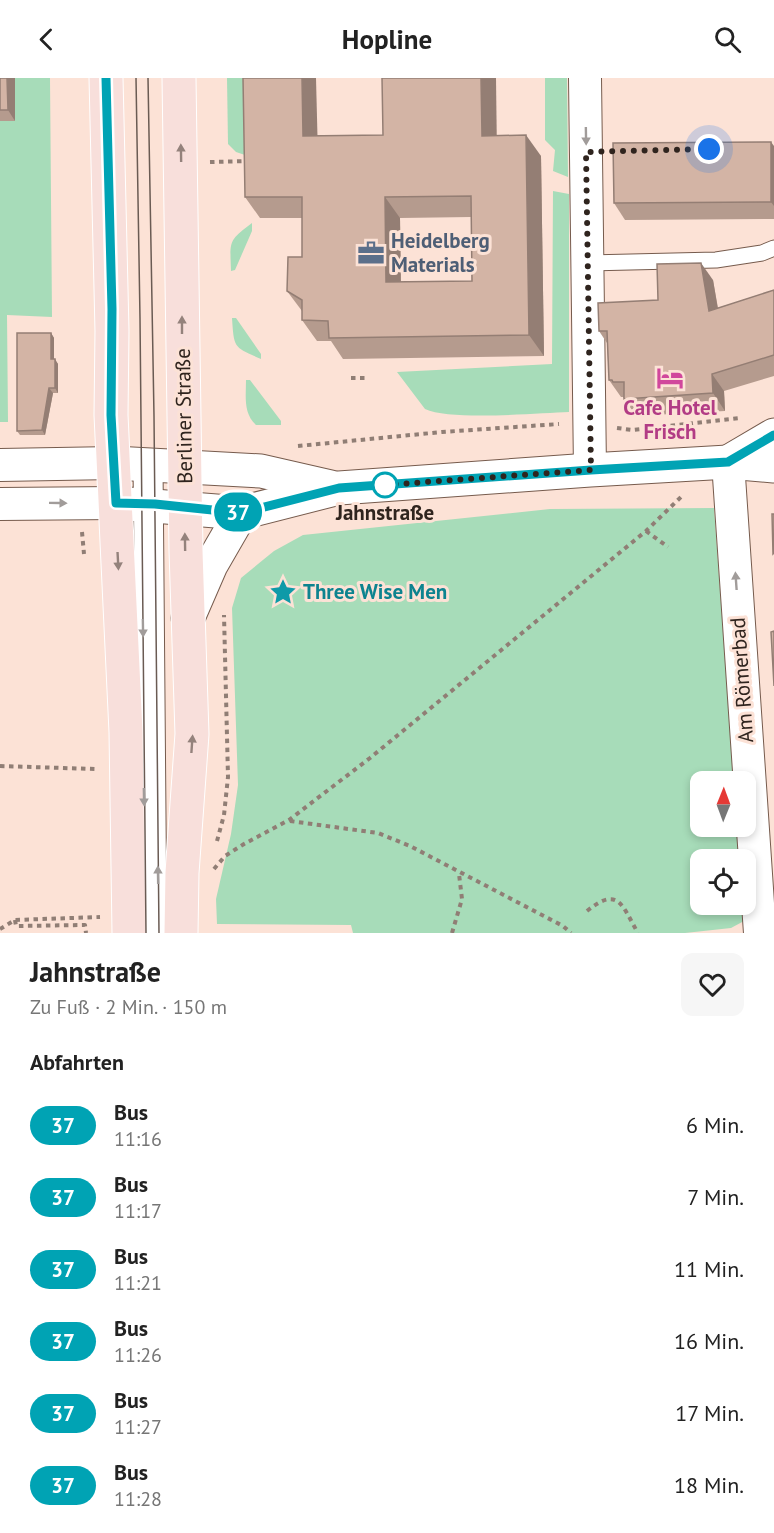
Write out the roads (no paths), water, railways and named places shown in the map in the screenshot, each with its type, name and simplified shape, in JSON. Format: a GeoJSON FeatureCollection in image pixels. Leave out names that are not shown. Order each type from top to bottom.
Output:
{"type":"FeatureCollection","features":[{"type":"Feature","properties":{"kind":"main road","name":"Berliner Straße"},"geometry":{"type":"LineString","coordinates":[[106,78],[112,298],[111,415],[148,465],[149,505],[188,618],[192,734],[182,873],[181,933]]}},
{"type":"Feature","properties":{"kind":"main road","name":"Berliner Straße"},"geometry":{"type":"LineString","coordinates":[[116,925],[126,732],[149,505],[148,465],[179,78]]}},
{"type":"Feature","properties":{"kind":"street"},"geometry":{"type":"LineString","coordinates":[[585,78],[591,470]]}},
{"type":"Feature","properties":{"kind":"street"},"geometry":{"type":"LineString","coordinates":[[728,462],[774,435]]}},
{"type":"Feature","properties":{"kind":"street"},"geometry":{"type":"LineString","coordinates":[[0,504],[149,505],[241,513],[339,488],[728,462],[774,466]]}},
{"type":"Feature","properties":{"kind":"street","name":"Am Römerbad"},"geometry":{"type":"LineString","coordinates":[[728,462],[760,933]]}},
{"type":"Feature","properties":{"kind":"street"},"geometry":{"type":"LineString","coordinates":[[0,465],[148,465],[261,471],[339,488]]}},
{"type":"Feature","properties":{"kind":"street"},"geometry":{"type":"LineString","coordinates":[[188,618],[211,565],[241,513]]}},
{"type":"Feature","properties":{"kind":"lane"},"geometry":{"type":"LineString","coordinates":[[588,263],[716,260],[762,253],[774,248]]}},
{"type":"Feature","properties":{"kind":"lane"},"geometry":{"type":"LineString","coordinates":[[146,933],[149,505]]}},
{"type":"Feature","properties":{"kind":"lane"},"geometry":{"type":"LineString","coordinates":[[149,505],[159,933]]}},
{"type":"Feature","properties":{"kind":"tram line"},"geometry":{"type":"LineString","coordinates":[[136,78],[146,933]]}},
{"type":"Feature","properties":{"kind":"tram line"},"geometry":{"type":"LineString","coordinates":[[148,78],[159,933]]}},
{"type":"Feature","properties":{"kind":"place","name":"Heidelberg Materials"},"geometry":{"type":"Point","coordinates":[371,253]}},
{"type":"Feature","properties":{"kind":"place","name":"Cafe Hotel Frisch"},"geometry":{"type":"Point","coordinates":[670,378]}},
{"type":"Feature","properties":{"kind":"place","name":"Jahnstraße"},"geometry":{"type":"Point","coordinates":[385,485]}},
{"type":"Feature","properties":{"kind":"place","name":"Three Wise Men"},"geometry":{"type":"Point","coordinates":[283,592]}}]}
